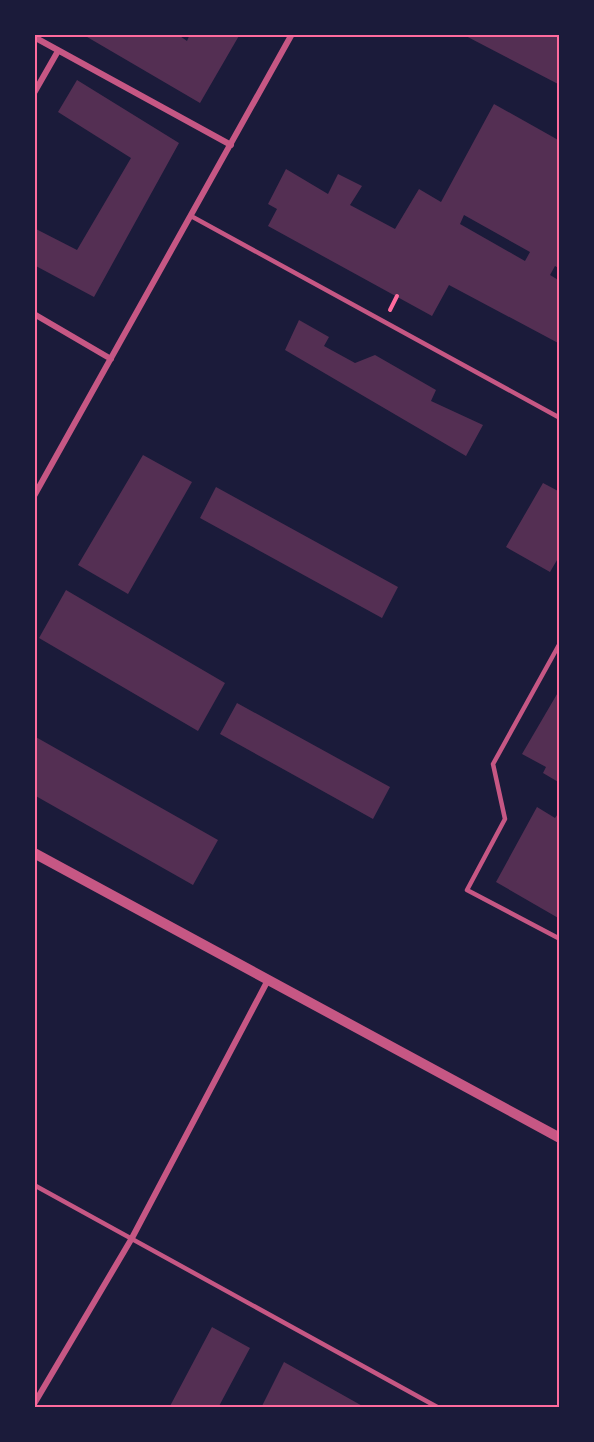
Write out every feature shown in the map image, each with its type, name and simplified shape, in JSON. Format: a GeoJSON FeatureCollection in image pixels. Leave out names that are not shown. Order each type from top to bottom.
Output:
{"type":"FeatureCollection","features":[{"type":"Feature","properties":{"kind":"street"},"geometry":{"type":"LineString","coordinates":[[34,496],[292,34]]}},
{"type":"Feature","properties":{"kind":"street"},"geometry":{"type":"LineString","coordinates":[[34,37],[231,145]]}},
{"type":"Feature","properties":{"kind":"street"},"geometry":{"type":"LineString","coordinates":[[34,93],[58,51]]}},
{"type":"Feature","properties":{"kind":"street"},"geometry":{"type":"LineString","coordinates":[[34,314],[111,358]]}},
{"type":"Feature","properties":{"kind":"street"},"geometry":{"type":"LineString","coordinates":[[34,853],[560,1138]]}},
{"type":"Feature","properties":{"kind":"street"},"geometry":{"type":"LineString","coordinates":[[34,1404],[132,1238],[268,980]]}},
{"type":"Feature","properties":{"kind":"lane"},"geometry":{"type":"LineString","coordinates":[[191,216],[560,418]]}},
{"type":"Feature","properties":{"kind":"lane"},"geometry":{"type":"LineString","coordinates":[[560,643],[493,764],[505,819],[467,890],[560,939]]}},
{"type":"Feature","properties":{"kind":"lane"},"geometry":{"type":"LineString","coordinates":[[34,1185],[439,1407]]}},
{"type":"Feature","properties":{"kind":"building"},"geometry":{"type":"Polygon","coordinates":[[[82,34],[177,34],[187,41],[190,34],[240,34],[200,103],[82,34]]]}},
{"type":"Feature","properties":{"kind":"building"},"geometry":{"type":"Polygon","coordinates":[[[462,34],[560,34],[560,85],[462,34]]]}},
{"type":"Feature","properties":{"kind":"building"},"geometry":{"type":"Polygon","coordinates":[[[77,80],[179,143],[94,297],[34,265],[34,228],[77,250],[131,158],[58,112],[77,80]]]}},
{"type":"Feature","properties":{"kind":"building"},"geometry":{"type":"Polygon","coordinates":[[[494,104],[560,141],[560,269],[555,266],[550,275],[560,281],[560,344],[449,285],[432,316],[268,226],[277,209],[268,204],[286,169],[328,194],[338,174],[362,186],[350,205],[395,229],[419,189],[441,202],[494,104]],[[464,215],[460,224],[525,261],[530,252],[464,215]]]}},
{"type":"Feature","properties":{"kind":"building"},"geometry":{"type":"Polygon","coordinates":[[[299,320],[329,337],[324,346],[355,363],[375,355],[436,390],[431,401],[483,425],[466,456],[285,350],[299,320]]]}},
{"type":"Feature","properties":{"kind":"building"},"geometry":{"type":"Polygon","coordinates":[[[143,455],[192,482],[128,594],[78,565],[143,455]]]}},
{"type":"Feature","properties":{"kind":"building"},"geometry":{"type":"Polygon","coordinates":[[[543,483],[560,492],[560,555],[550,572],[506,547],[543,483]]]}},
{"type":"Feature","properties":{"kind":"building"},"geometry":{"type":"Polygon","coordinates":[[[216,487],[398,587],[382,618],[200,518],[216,487]]]}},
{"type":"Feature","properties":{"kind":"building"},"geometry":{"type":"Polygon","coordinates":[[[66,590],[225,683],[198,731],[39,638],[66,590]]]}},
{"type":"Feature","properties":{"kind":"building"},"geometry":{"type":"Polygon","coordinates":[[[560,689],[560,783],[543,773],[546,767],[522,754],[560,689]]]}},
{"type":"Feature","properties":{"kind":"building"},"geometry":{"type":"Polygon","coordinates":[[[237,703],[390,787],[373,819],[220,734],[237,703]]]}},
{"type":"Feature","properties":{"kind":"building"},"geometry":{"type":"Polygon","coordinates":[[[34,736],[218,840],[193,885],[34,795],[34,736]]]}},
{"type":"Feature","properties":{"kind":"building"},"geometry":{"type":"Polygon","coordinates":[[[537,807],[555,818],[560,811],[560,919],[496,882],[537,807]]]}},
{"type":"Feature","properties":{"kind":"building"},"geometry":{"type":"Polygon","coordinates":[[[212,1327],[250,1348],[218,1408],[169,1408],[212,1327]]]}},
{"type":"Feature","properties":{"kind":"building"},"geometry":{"type":"Polygon","coordinates":[[[284,1362],[366,1408],[261,1408],[284,1362]]]}}]}
